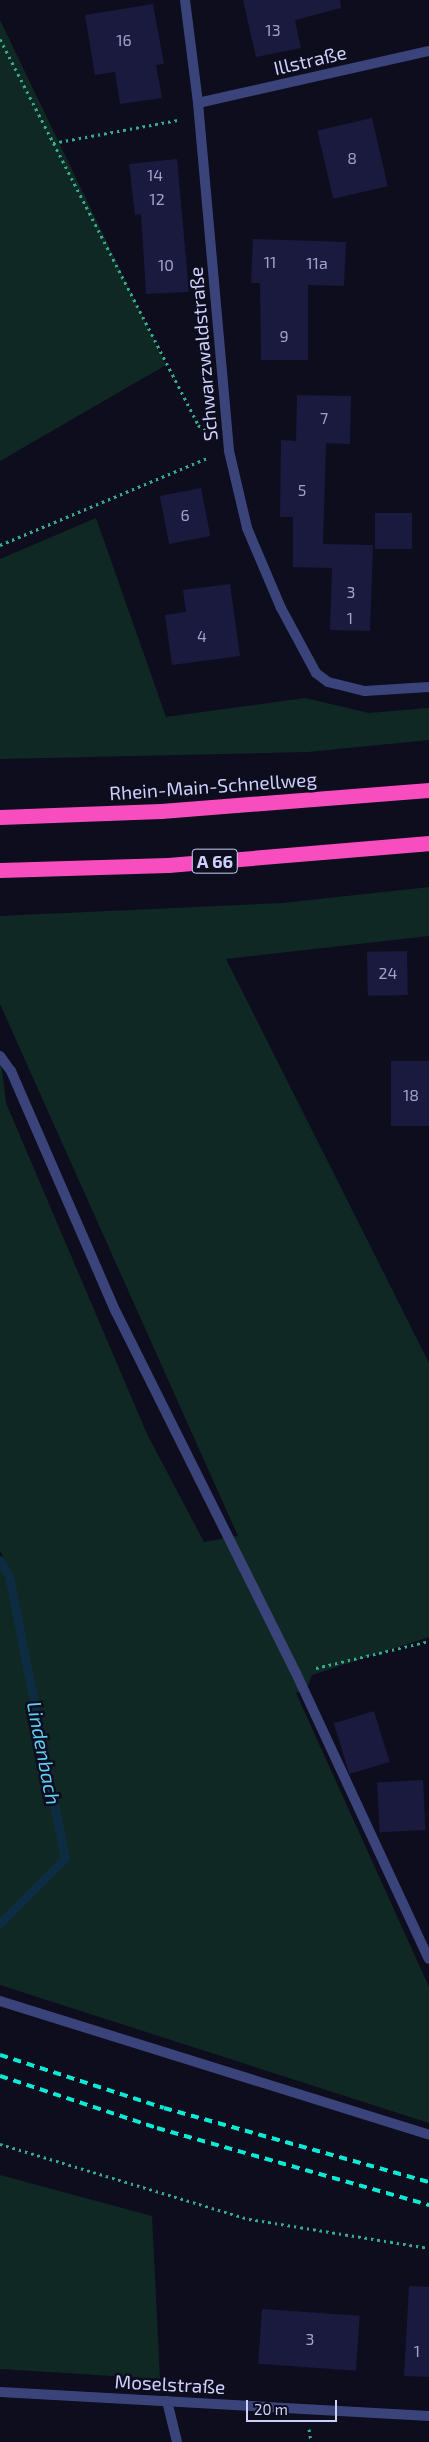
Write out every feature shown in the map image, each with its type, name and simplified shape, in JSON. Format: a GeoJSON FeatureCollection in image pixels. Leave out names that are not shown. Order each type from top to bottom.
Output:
{"type":"FeatureCollection","features":[{"type":"Feature","properties":{"kind":"highway","name":"Rhein-Main-Schnellweg"},"geometry":{"type":"LineString","coordinates":[[0,818],[162,811],[429,790]]}},
{"type":"Feature","properties":{"kind":"highway","name":"A 66"},"geometry":{"type":"LineString","coordinates":[[0,870],[168,865],[429,843]]}},
{"type":"Feature","properties":{"kind":"street","name":"Schwarzwaldstraße"},"geometry":{"type":"LineString","coordinates":[[185,0],[198,103],[229,451],[248,528],[281,608],[304,656],[316,673],[328,682],[364,690],[429,686]]}},
{"type":"Feature","properties":{"kind":"street","name":"Illstraße"},"geometry":{"type":"LineString","coordinates":[[198,103],[429,51]]}},
{"type":"Feature","properties":{"kind":"street"},"geometry":{"type":"LineString","coordinates":[[0,1056],[10,1071],[116,1312],[296,1673],[429,1959]]}},
{"type":"Feature","properties":{"kind":"street"},"geometry":{"type":"LineString","coordinates":[[0,2001],[429,2135]]}},
{"type":"Feature","properties":{"kind":"street","name":"Moselstraße"},"geometry":{"type":"LineString","coordinates":[[0,2392],[429,2416]]}},
{"type":"Feature","properties":{"kind":"street"},"geometry":{"type":"LineString","coordinates":[[167,2401],[177,2442]]}},
{"type":"Feature","properties":{"kind":"path"},"geometry":{"type":"LineString","coordinates":[[0,39],[198,425],[229,451],[0,544]]}},
{"type":"Feature","properties":{"kind":"path"},"geometry":{"type":"LineString","coordinates":[[53,143],[199,116]]}},
{"type":"Feature","properties":{"kind":"path"},"geometry":{"type":"LineString","coordinates":[[296,1673],[429,1641]]}},
{"type":"Feature","properties":{"kind":"path"},"geometry":{"type":"LineString","coordinates":[[0,2144],[249,2219],[429,2248]]}},
{"type":"Feature","properties":{"kind":"green space"},"geometry":{"type":"Polygon","coordinates":[[[0,20],[166,365],[0,461],[0,20]]]}},
{"type":"Feature","properties":{"kind":"green space"},"geometry":{"type":"Polygon","coordinates":[[[96,518],[166,717],[305,698],[369,713],[429,708],[429,740],[308,752],[0,759],[0,559],[96,518]]]}},
{"type":"Feature","properties":{"kind":"green space"},"geometry":{"type":"Polygon","coordinates":[[[429,887],[429,936],[226,959],[429,1363],[429,1637],[312,1675],[307,1688],[296,1693],[429,1987],[429,2123],[0,1985],[0,1566],[4,1574],[13,1574],[0,1551],[0,1052],[6,1103],[147,1434],[204,1542],[238,1536],[0,1004],[0,916],[283,903],[429,887]]]}},
{"type":"Feature","properties":{"kind":"green space"},"geometry":{"type":"Polygon","coordinates":[[[0,2175],[152,2216],[160,2379],[0,2369],[0,2175]]]}},
{"type":"Feature","properties":{"kind":"building"},"geometry":{"type":"Polygon","coordinates":[[[243,0],[340,0],[341,8],[295,20],[301,48],[256,57],[243,0]]]}},
{"type":"Feature","properties":{"kind":"building"},"geometry":{"type":"Polygon","coordinates":[[[153,4],[164,64],[156,65],[162,98],[120,104],[115,72],[95,75],[85,15],[153,4]]]}},
{"type":"Feature","properties":{"kind":"building"},"geometry":{"type":"Polygon","coordinates":[[[372,118],[388,186],[333,199],[317,131],[372,118]]]}},
{"type":"Feature","properties":{"kind":"building"},"geometry":{"type":"Polygon","coordinates":[[[177,159],[189,292],[146,294],[141,214],[135,215],[129,164],[177,159]]]}},
{"type":"Feature","properties":{"kind":"building"},"geometry":{"type":"Polygon","coordinates":[[[253,239],[346,242],[344,286],[308,285],[308,360],[261,360],[260,283],[251,283],[253,239]]]}},
{"type":"Feature","properties":{"kind":"building"},"geometry":{"type":"Polygon","coordinates":[[[297,395],[351,396],[350,444],[326,443],[323,544],[373,545],[370,631],[330,630],[332,568],[293,567],[293,517],[280,517],[281,440],[296,441],[297,395]]]}},
{"type":"Feature","properties":{"kind":"building"},"geometry":{"type":"Polygon","coordinates":[[[201,488],[210,536],[169,544],[160,496],[201,488]]]}},
{"type":"Feature","properties":{"kind":"building"},"geometry":{"type":"Polygon","coordinates":[[[375,513],[412,513],[412,549],[375,549],[375,513]]]}},
{"type":"Feature","properties":{"kind":"building"},"geometry":{"type":"Polygon","coordinates":[[[230,584],[240,656],[172,665],[165,615],[186,612],[183,590],[230,584]]]}},
{"type":"Feature","properties":{"kind":"building"},"geometry":{"type":"Polygon","coordinates":[[[407,951],[408,995],[368,996],[367,952],[407,951]]]}},
{"type":"Feature","properties":{"kind":"building"},"geometry":{"type":"Polygon","coordinates":[[[391,1061],[429,1061],[429,1126],[391,1126],[391,1061]]]}},
{"type":"Feature","properties":{"kind":"building"},"geometry":{"type":"Polygon","coordinates":[[[374,1711],[389,1762],[349,1774],[334,1723],[374,1711]]]}},
{"type":"Feature","properties":{"kind":"building"},"geometry":{"type":"Polygon","coordinates":[[[423,1780],[426,1830],[380,1832],[377,1782],[423,1780]]]}},
{"type":"Feature","properties":{"kind":"building"},"geometry":{"type":"Polygon","coordinates":[[[409,2286],[429,2287],[429,2377],[404,2376],[409,2286]]]}},
{"type":"Feature","properties":{"kind":"building"},"geometry":{"type":"Polygon","coordinates":[[[262,2309],[360,2316],[356,2371],[258,2364],[262,2309]]]}},
{"type":"Feature","properties":{"kind":"waterway","name":"Lindenbach"},"geometry":{"type":"LineString","coordinates":[[0,1560],[9,1576],[65,1858],[0,1923]]}},
{"type":"Feature","properties":{"kind":"railway"},"geometry":{"type":"LineString","coordinates":[[0,2055],[164,2108],[429,2182]]}},
{"type":"Feature","properties":{"kind":"railway"},"geometry":{"type":"LineString","coordinates":[[0,2076],[157,2128],[429,2205]]}}]}
